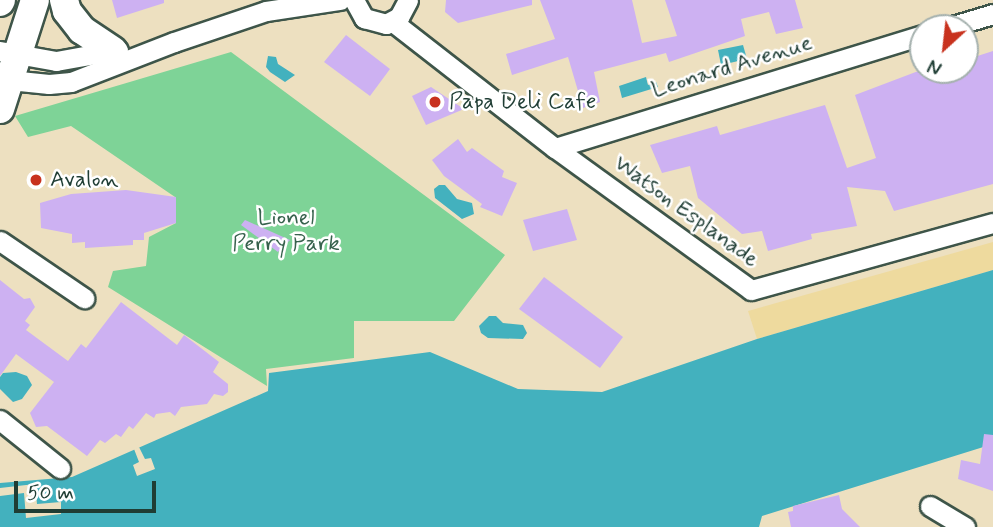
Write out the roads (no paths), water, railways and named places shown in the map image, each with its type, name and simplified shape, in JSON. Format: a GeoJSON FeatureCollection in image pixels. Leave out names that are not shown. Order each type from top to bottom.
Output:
{"type":"FeatureCollection","features":[{"type":"Feature","properties":{"kind":"highway"},"geometry":{"type":"LineString","coordinates":[[0,108],[7,67],[35,0]]}},
{"type":"Feature","properties":{"kind":"highway"},"geometry":{"type":"LineString","coordinates":[[64,0],[66,10],[82,30],[113,51]]}},
{"type":"Feature","properties":{"kind":"street"},"geometry":{"type":"LineString","coordinates":[[7,67],[71,82],[174,42],[265,11],[340,0]]}},
{"type":"Feature","properties":{"kind":"street"},"geometry":{"type":"LineString","coordinates":[[354,0],[359,12],[370,22],[393,22],[404,12],[408,0]]}},
{"type":"Feature","properties":{"kind":"street","name":"Watson Esplanade"},"geometry":{"type":"LineString","coordinates":[[393,22],[555,148],[751,290],[993,223]]}},
{"type":"Feature","properties":{"kind":"street","name":"Leonard Avenue"},"geometry":{"type":"LineString","coordinates":[[555,148],[909,39]]}},
{"type":"Feature","properties":{"kind":"street"},"geometry":{"type":"LineString","coordinates":[[7,67],[69,60],[174,42]]}},
{"type":"Feature","properties":{"kind":"street"},"geometry":{"type":"LineString","coordinates":[[0,241],[84,298]]}},
{"type":"Feature","properties":{"kind":"street"},"geometry":{"type":"LineString","coordinates":[[0,420],[60,468]]}},
{"type":"Feature","properties":{"kind":"street"},"geometry":{"type":"LineString","coordinates":[[930,506],[965,527]]}},
{"type":"Feature","properties":{"kind":"water"},"geometry":{"type":"Polygon","coordinates":[[[743,45],[747,59],[721,65],[718,50],[743,45]]]}},
{"type":"Feature","properties":{"kind":"water"},"geometry":{"type":"Polygon","coordinates":[[[268,56],[276,57],[278,64],[295,75],[285,82],[270,72],[266,67],[268,56]]]}},
{"type":"Feature","properties":{"kind":"water"},"geometry":{"type":"Polygon","coordinates":[[[646,77],[648,85],[656,82],[658,87],[622,98],[619,86],[646,77]]]}},
{"type":"Feature","properties":{"kind":"water"},"geometry":{"type":"Polygon","coordinates":[[[445,185],[457,199],[472,203],[474,214],[462,219],[435,198],[434,189],[445,185]]]}},
{"type":"Feature","properties":{"kind":"water"},"geometry":{"type":"Polygon","coordinates":[[[993,270],[993,444],[762,516],[759,527],[0,527],[0,483],[72,477],[268,391],[269,373],[430,352],[518,389],[602,392],[757,339],[993,270]]]}},
{"type":"Feature","properties":{"kind":"water"},"geometry":{"type":"Polygon","coordinates":[[[489,316],[496,316],[503,323],[523,325],[527,333],[523,339],[488,338],[481,333],[479,326],[489,316]]]}},
{"type":"Feature","properties":{"kind":"water"},"geometry":{"type":"Polygon","coordinates":[[[16,372],[27,376],[32,385],[22,399],[13,402],[0,389],[0,377],[3,373],[16,372]]]}},
{"type":"Feature","properties":{"kind":"place","name":"Papa Deli Cafe"},"geometry":{"type":"Point","coordinates":[435,102]}},
{"type":"Feature","properties":{"kind":"place","name":"Avalon"},"geometry":{"type":"Point","coordinates":[36,180]}},
{"type":"Feature","properties":{"kind":"park label","name":"Lionel Perry Park"},"geometry":{"type":"Point","coordinates":[286,231]}}]}
